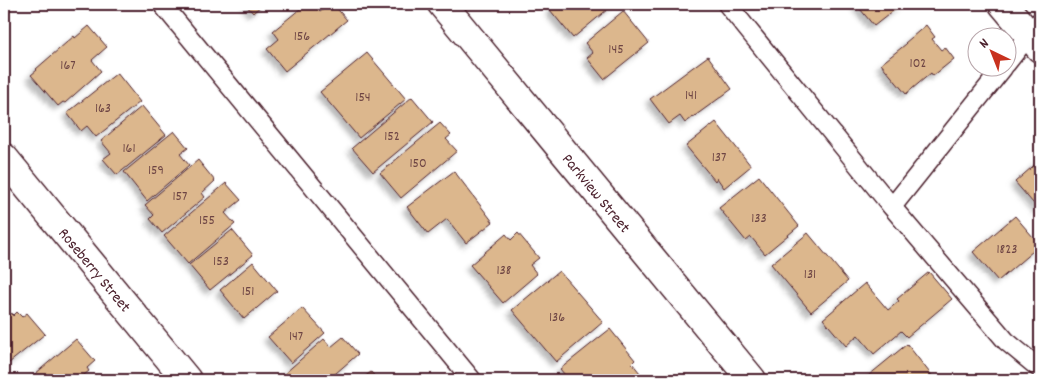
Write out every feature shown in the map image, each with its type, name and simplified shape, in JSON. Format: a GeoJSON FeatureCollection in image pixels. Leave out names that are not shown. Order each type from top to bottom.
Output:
{"type":"FeatureCollection","features":[{"type":"Feature","properties":{"kind":"street","name":"Parkview Street"},"geometry":{"type":"LineString","coordinates":[[442,4],[752,380]]}},
{"type":"Feature","properties":{"kind":"street"},"geometry":{"type":"LineString","coordinates":[[1003,4],[1037,35]]}},
{"type":"Feature","properties":{"kind":"street","name":"Roseberry Street"},"geometry":{"type":"LineString","coordinates":[[4,158],[187,380]]}},
{"type":"Feature","properties":{"kind":"lane"},"geometry":{"type":"LineString","coordinates":[[162,4],[472,380]]}},
{"type":"Feature","properties":{"kind":"lane"},"geometry":{"type":"LineString","coordinates":[[727,4],[892,206],[1006,341],[1040,369]]}},
{"type":"Feature","properties":{"kind":"lane"},"geometry":{"type":"LineString","coordinates":[[1016,55],[1037,35]]}},
{"type":"Feature","properties":{"kind":"lane"},"geometry":{"type":"LineString","coordinates":[[892,206],[995,78]]}},
{"type":"Feature","properties":{"kind":"building"},"geometry":{"type":"Polygon","coordinates":[[[245,4],[263,4],[253,13],[245,4]]]}},
{"type":"Feature","properties":{"kind":"building"},"geometry":{"type":"Polygon","coordinates":[[[306,4],[314,4],[320,12],[330,4],[333,4],[347,20],[285,71],[267,49],[279,39],[273,31],[306,4]]]}},
{"type":"Feature","properties":{"kind":"building"},"geometry":{"type":"Polygon","coordinates":[[[556,4],[614,4],[573,38],[550,10],[556,4]]]}},
{"type":"Feature","properties":{"kind":"building"},"geometry":{"type":"Polygon","coordinates":[[[856,4],[902,4],[874,26],[856,4]]]}},
{"type":"Feature","properties":{"kind":"building"},"geometry":{"type":"Polygon","coordinates":[[[623,11],[649,43],[604,79],[587,58],[593,53],[585,43],[623,11]]]}},
{"type":"Feature","properties":{"kind":"building"},"geometry":{"type":"Polygon","coordinates":[[[926,25],[935,37],[932,39],[941,50],[945,47],[954,59],[933,76],[931,73],[906,94],[881,64],[926,25]]]}},
{"type":"Feature","properties":{"kind":"building"},"geometry":{"type":"Polygon","coordinates":[[[89,26],[107,47],[92,60],[101,71],[65,103],[63,102],[58,106],[31,75],[74,36],[75,38],[89,26]]]}},
{"type":"Feature","properties":{"kind":"building"},"geometry":{"type":"Polygon","coordinates":[[[367,53],[406,99],[359,138],[320,92],[367,53]]]}},
{"type":"Feature","properties":{"kind":"building"},"geometry":{"type":"Polygon","coordinates":[[[708,56],[732,89],[685,123],[680,116],[669,124],[650,99],[708,56]]]}},
{"type":"Feature","properties":{"kind":"building"},"geometry":{"type":"Polygon","coordinates":[[[117,73],[140,102],[96,137],[87,126],[81,131],[67,113],[117,73]]]}},
{"type":"Feature","properties":{"kind":"building"},"geometry":{"type":"Polygon","coordinates":[[[412,97],[433,122],[373,172],[352,148],[412,97]]]}},
{"type":"Feature","properties":{"kind":"building"},"geometry":{"type":"Polygon","coordinates":[[[142,106],[166,135],[117,175],[103,159],[111,153],[101,141],[142,106]]]}},
{"type":"Feature","properties":{"kind":"building"},"geometry":{"type":"Polygon","coordinates":[[[716,122],[751,166],[724,188],[717,178],[715,181],[686,146],[716,122]]]}},
{"type":"Feature","properties":{"kind":"building"},"geometry":{"type":"Polygon","coordinates":[[[440,123],[451,135],[446,139],[457,151],[401,198],[380,173],[440,123]]]}},
{"type":"Feature","properties":{"kind":"building"},"geometry":{"type":"Polygon","coordinates":[[[174,131],[188,148],[180,154],[189,165],[147,201],[124,172],[174,131]]]}},
{"type":"Feature","properties":{"kind":"building"},"geometry":{"type":"Polygon","coordinates":[[[198,160],[215,181],[202,193],[205,197],[162,233],[150,219],[154,215],[145,205],[198,160]]]}},
{"type":"Feature","properties":{"kind":"building"},"geometry":{"type":"Polygon","coordinates":[[[1040,160],[1040,211],[1015,182],[1040,160]]]}},
{"type":"Feature","properties":{"kind":"building"},"geometry":{"type":"Polygon","coordinates":[[[454,171],[493,222],[466,243],[447,219],[428,234],[407,207],[454,171]]]}},
{"type":"Feature","properties":{"kind":"building"},"geometry":{"type":"Polygon","coordinates":[[[759,176],[799,226],[765,254],[751,237],[746,241],[719,208],[759,176]]]}},
{"type":"Feature","properties":{"kind":"building"},"geometry":{"type":"Polygon","coordinates":[[[226,183],[241,200],[225,213],[235,224],[188,264],[164,236],[226,183]]]}},
{"type":"Feature","properties":{"kind":"building"},"geometry":{"type":"Polygon","coordinates":[[[1015,216],[1040,245],[998,281],[973,252],[1015,216]]]}},
{"type":"Feature","properties":{"kind":"building"},"geometry":{"type":"Polygon","coordinates":[[[232,230],[253,255],[210,290],[189,265],[232,230]]]}},
{"type":"Feature","properties":{"kind":"building"},"geometry":{"type":"Polygon","coordinates":[[[518,233],[539,258],[530,265],[537,274],[503,303],[470,265],[506,234],[511,240],[518,233]]]}},
{"type":"Feature","properties":{"kind":"building"},"geometry":{"type":"Polygon","coordinates":[[[808,233],[848,281],[811,312],[771,264],[808,233]]]}},
{"type":"Feature","properties":{"kind":"building"},"geometry":{"type":"Polygon","coordinates":[[[253,262],[277,291],[244,319],[220,290],[253,262]]]}},
{"type":"Feature","properties":{"kind":"building"},"geometry":{"type":"Polygon","coordinates":[[[559,271],[603,322],[556,362],[512,310],[559,271]]]}},
{"type":"Feature","properties":{"kind":"building"},"geometry":{"type":"Polygon","coordinates":[[[929,272],[952,299],[907,337],[901,331],[874,354],[858,335],[846,346],[823,319],[865,283],[888,310],[899,301],[897,299],[929,272]]]}},
{"type":"Feature","properties":{"kind":"building"},"geometry":{"type":"Polygon","coordinates":[[[302,308],[325,333],[291,363],[268,337],[302,308]]]}},
{"type":"Feature","properties":{"kind":"building"},"geometry":{"type":"Polygon","coordinates":[[[17,312],[22,317],[27,313],[45,334],[4,367],[4,320],[12,313],[13,316],[17,312]]]}},
{"type":"Feature","properties":{"kind":"building"},"geometry":{"type":"Polygon","coordinates":[[[610,329],[635,360],[632,363],[644,378],[641,380],[569,380],[560,369],[610,329]]]}},
{"type":"Feature","properties":{"kind":"building"},"geometry":{"type":"Polygon","coordinates":[[[343,337],[358,354],[328,380],[289,380],[284,374],[324,339],[331,347],[343,337]]]}},
{"type":"Feature","properties":{"kind":"building"},"geometry":{"type":"Polygon","coordinates":[[[76,339],[95,361],[87,368],[89,371],[78,380],[28,380],[76,339]]]}},
{"type":"Feature","properties":{"kind":"building"},"geometry":{"type":"Polygon","coordinates":[[[907,344],[933,377],[929,380],[863,380],[907,344]]]}},
{"type":"Feature","properties":{"kind":"building"},"geometry":{"type":"Polygon","coordinates":[[[371,372],[378,380],[360,380],[371,372]]]}}]}
